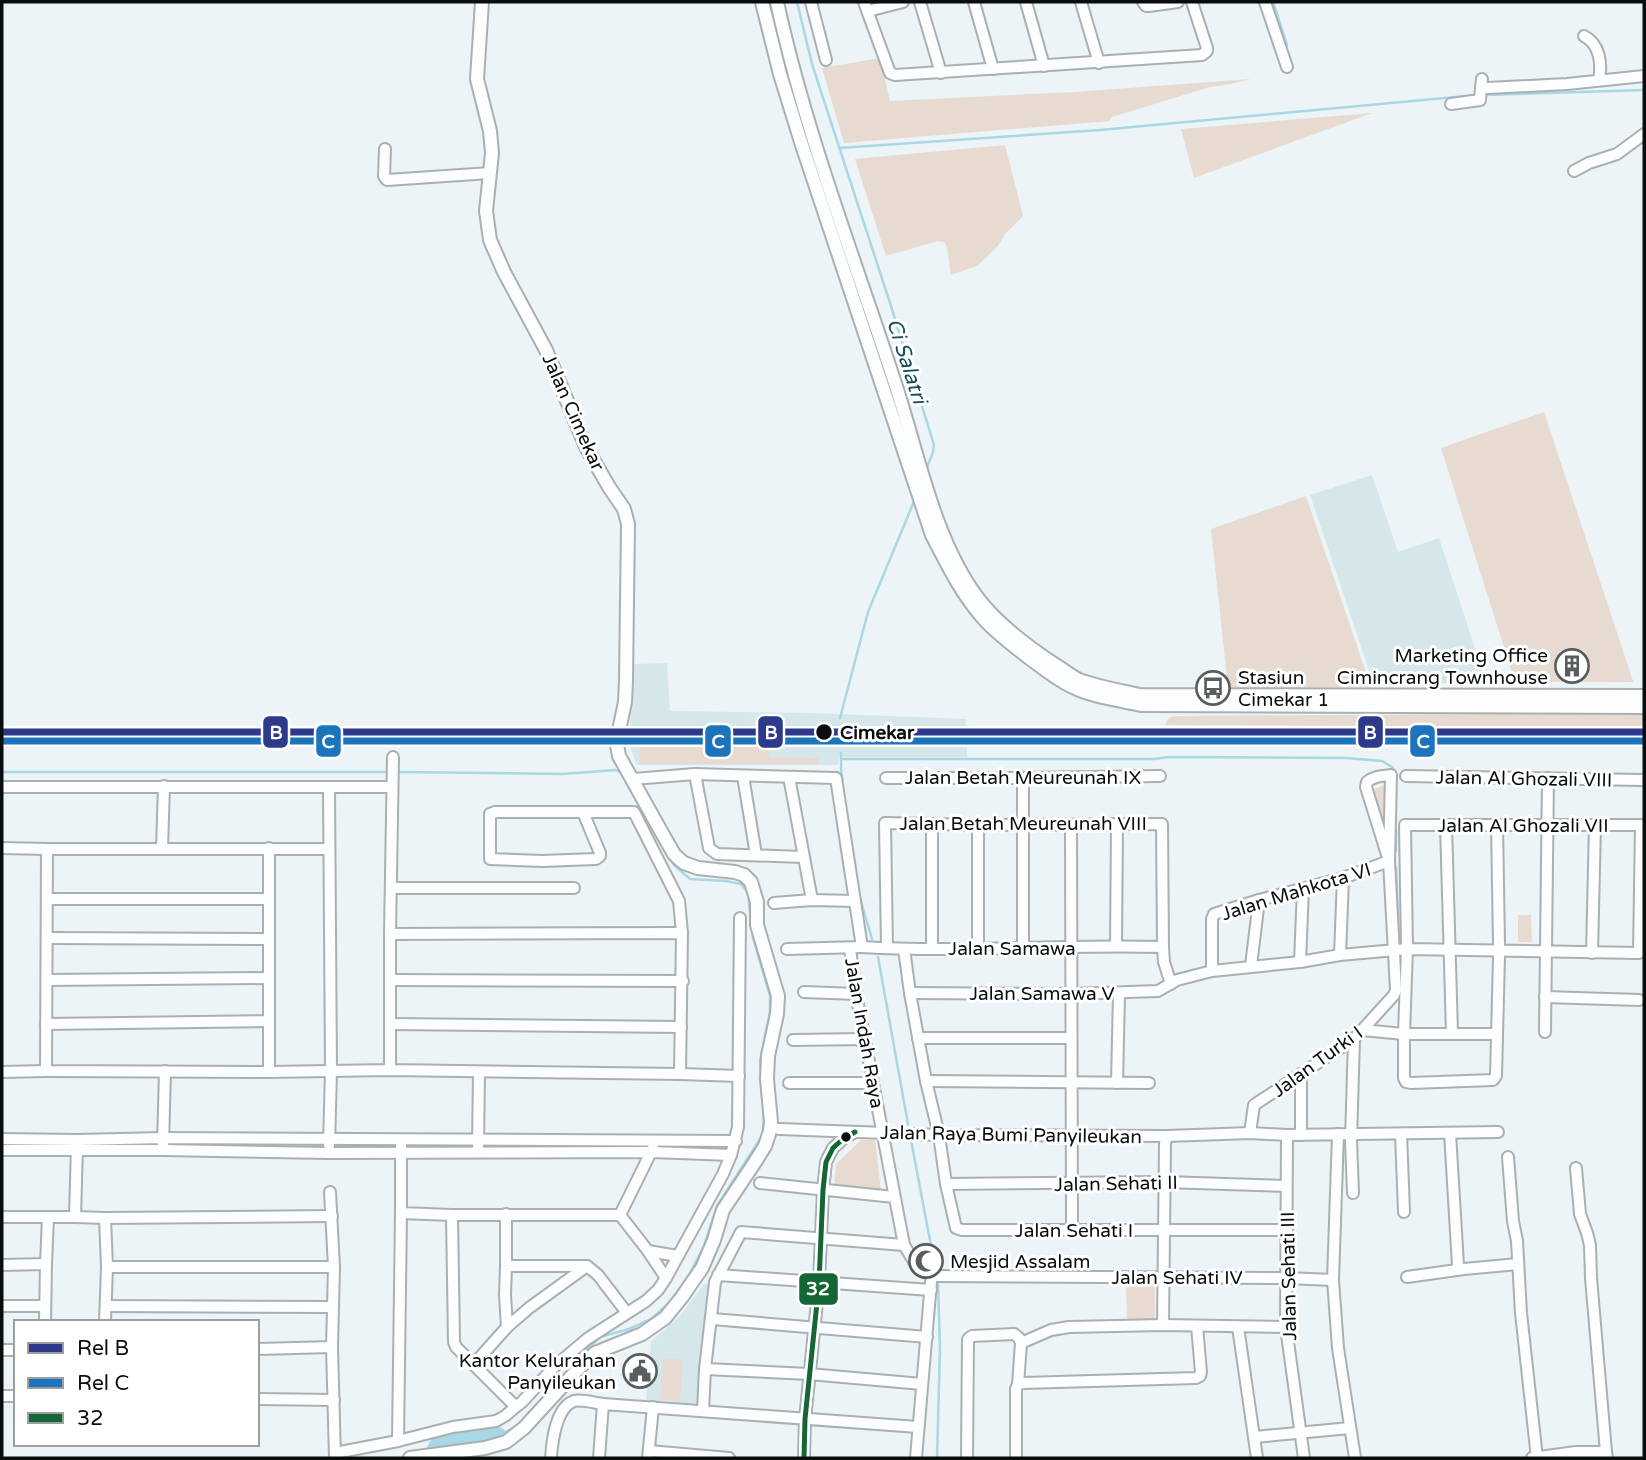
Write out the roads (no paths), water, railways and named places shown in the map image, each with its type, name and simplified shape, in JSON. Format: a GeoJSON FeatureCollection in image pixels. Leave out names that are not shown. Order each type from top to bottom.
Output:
{"type":"FeatureCollection","features":[{"type":"Feature","properties":{"kind":"street","name":"Jalan Cimekar"},"geometry":{"type":"LineString","coordinates":[[482,2],[477,79],[490,131],[492,153],[486,197],[490,240],[546,350],[586,447],[624,509],[628,524],[625,702],[617,745],[619,756],[633,779]]}},
{"type":"Feature","properties":{"kind":"street"},"geometry":{"type":"LineString","coordinates":[[762,2],[801,142],[884,387],[918,470]]}},
{"type":"Feature","properties":{"kind":"street"},"geometry":{"type":"LineString","coordinates":[[777,2],[792,68],[895,383],[921,485],[962,575],[992,615],[1016,635],[1077,679],[1140,695],[1644,707]]}},
{"type":"Feature","properties":{"kind":"street"},"geometry":{"type":"LineString","coordinates":[[811,2],[827,60]]}},
{"type":"Feature","properties":{"kind":"street"},"geometry":{"type":"LineString","coordinates":[[903,2],[866,7],[892,75],[1202,55],[1207,48],[1192,2]]}},
{"type":"Feature","properties":{"kind":"street"},"geometry":{"type":"LineString","coordinates":[[920,2],[941,73]]}},
{"type":"Feature","properties":{"kind":"street"},"geometry":{"type":"LineString","coordinates":[[974,2],[993,69]]}},
{"type":"Feature","properties":{"kind":"street"},"geometry":{"type":"LineString","coordinates":[[1026,2],[1044,66]]}},
{"type":"Feature","properties":{"kind":"street"},"geometry":{"type":"LineString","coordinates":[[1081,2],[1099,63]]}},
{"type":"Feature","properties":{"kind":"street"},"geometry":{"type":"LineString","coordinates":[[1143,2],[1149,6],[1178,2]]}},
{"type":"Feature","properties":{"kind":"street"},"geometry":{"type":"LineString","coordinates":[[1265,2],[1287,67]]}},
{"type":"Feature","properties":{"kind":"street"},"geometry":{"type":"LineString","coordinates":[[1584,36],[1590,39],[1599,57],[1602,66],[1599,80]]}},
{"type":"Feature","properties":{"kind":"street"},"geometry":{"type":"LineString","coordinates":[[1451,104],[1476,101],[1481,89],[1644,76]]}},
{"type":"Feature","properties":{"kind":"street"},"geometry":{"type":"LineString","coordinates":[[1574,172],[1589,163],[1617,154],[1644,134]]}},
{"type":"Feature","properties":{"kind":"street"},"geometry":{"type":"LineString","coordinates":[[385,149],[384,176],[387,180],[490,173]]}},
{"type":"Feature","properties":{"kind":"street"},"geometry":{"type":"LineString","coordinates":[[921,485],[920,503],[932,535],[954,578],[984,620],[1040,666],[1073,688],[1141,705],[1644,696]]}},
{"type":"Feature","properties":{"kind":"street"},"geometry":{"type":"LineString","coordinates":[[2,787],[329,788],[392,772],[390,1070]]}},
{"type":"Feature","properties":{"kind":"street"},"geometry":{"type":"LineString","coordinates":[[695,774],[709,848],[717,854],[803,857]]}},
{"type":"Feature","properties":{"kind":"street"},"geometry":{"type":"LineString","coordinates":[[680,1074],[682,933],[679,901],[641,807],[633,779],[695,774],[789,777],[812,900]]}},
{"type":"Feature","properties":{"kind":"street"},"geometry":{"type":"LineString","coordinates":[[1389,861],[1366,788],[1370,779],[1391,775],[1389,861],[1400,950],[1404,1078],[1411,1083],[1493,1080],[1496,1076],[1499,951],[1497,825]]}},
{"type":"Feature","properties":{"kind":"street"},"geometry":{"type":"LineString","coordinates":[[743,776],[756,855]]}},
{"type":"Feature","properties":{"kind":"street","name":"Jalan Betah Meureunah IX"},"geometry":{"type":"LineString","coordinates":[[886,778],[1160,776]]}},
{"type":"Feature","properties":{"kind":"street","name":"Jalan Al Ghozali VIII"},"geometry":{"type":"LineString","coordinates":[[1406,776],[1642,780]]}},
{"type":"Feature","properties":{"kind":"street","name":"Jalan Indah Raya"},"geometry":{"type":"LineString","coordinates":[[789,777],[836,778],[855,901],[856,994],[904,1245]]}},
{"type":"Feature","properties":{"kind":"street"},"geometry":{"type":"LineString","coordinates":[[1023,778],[1023,947]]}},
{"type":"Feature","properties":{"kind":"street"},"geometry":{"type":"LineString","coordinates":[[1545,1031],[1548,778]]}},
{"type":"Feature","properties":{"kind":"street"},"geometry":{"type":"LineString","coordinates":[[162,849],[164,786]]}},
{"type":"Feature","properties":{"kind":"street"},"geometry":{"type":"LineString","coordinates":[[329,788],[329,1153]]}},
{"type":"Feature","properties":{"kind":"street"},"geometry":{"type":"LineString","coordinates":[[583,812],[600,853],[596,859],[490,859],[490,814],[495,812],[583,812],[641,807]]}},
{"type":"Feature","properties":{"kind":"street"},"geometry":{"type":"LineString","coordinates":[[410,1458],[485,1448],[506,1442],[524,1428],[595,1353],[642,1334],[664,1318],[702,1268],[723,1210],[765,1146],[772,1122],[767,1079],[768,1056],[778,996],[757,925],[757,902],[751,882],[736,872],[698,869],[684,863],[674,854],[641,807]]}},
{"type":"Feature","properties":{"kind":"street","name":"Jalan Betah Meureunah VIII"},"geometry":{"type":"LineString","coordinates":[[883,948],[885,823],[1162,824],[1163,947]]}},
{"type":"Feature","properties":{"kind":"street"},"geometry":{"type":"LineString","coordinates":[[932,824],[932,947]]}},
{"type":"Feature","properties":{"kind":"street"},"geometry":{"type":"LineString","coordinates":[[1116,946],[1117,824]]}},
{"type":"Feature","properties":{"kind":"street"},"geometry":{"type":"LineString","coordinates":[[978,825],[978,948]]}},
{"type":"Feature","properties":{"kind":"street"},"geometry":{"type":"LineString","coordinates":[[1071,825],[1072,1230]]}},
{"type":"Feature","properties":{"kind":"street","name":"Jalan Al Ghozali VII"},"geometry":{"type":"LineString","coordinates":[[1400,950],[1405,825],[1641,825],[1642,919]]}},
{"type":"Feature","properties":{"kind":"street"},"geometry":{"type":"LineString","coordinates":[[1446,825],[1452,1033]]}},
{"type":"Feature","properties":{"kind":"street"},"geometry":{"type":"LineString","coordinates":[[1592,953],[1595,825]]}},
{"type":"Feature","properties":{"kind":"street"},"geometry":{"type":"LineString","coordinates":[[2,848],[329,849]]}},
{"type":"Feature","properties":{"kind":"street"},"geometry":{"type":"LineString","coordinates":[[269,848],[269,1072]]}},
{"type":"Feature","properties":{"kind":"street"},"geometry":{"type":"LineString","coordinates":[[46,1071],[47,849]]}},
{"type":"Feature","properties":{"kind":"street","name":"Jalan Mahkota VI"},"geometry":{"type":"LineString","coordinates":[[1212,971],[1214,915],[1343,878],[1389,861]]}},
{"type":"Feature","properties":{"kind":"street"},"geometry":{"type":"LineString","coordinates":[[1340,955],[1343,878]]}},
{"type":"Feature","properties":{"kind":"street"},"geometry":{"type":"LineString","coordinates":[[391,888],[574,888]]}},
{"type":"Feature","properties":{"kind":"street"},"geometry":{"type":"LineString","coordinates":[[1300,962],[1303,889]]}},
{"type":"Feature","properties":{"kind":"street"},"geometry":{"type":"LineString","coordinates":[[47,898],[268,899]]}},
{"type":"Feature","properties":{"kind":"street"},"geometry":{"type":"LineString","coordinates":[[1251,966],[1259,900]]}},
{"type":"Feature","properties":{"kind":"street"},"geometry":{"type":"LineString","coordinates":[[774,903],[855,901]]}},
{"type":"Feature","properties":{"kind":"street"},"geometry":{"type":"LineString","coordinates":[[330,1192],[334,1267],[332,1347],[335,1456],[453,1427],[496,1421],[511,1411],[555,1366],[587,1339],[646,1301],[658,1290],[732,1155],[738,1127],[740,918]]}},
{"type":"Feature","properties":{"kind":"street"},"geometry":{"type":"LineString","coordinates":[[1163,947],[1164,962],[1171,984],[1212,971],[1400,950],[1639,953],[1642,919]]}},
{"type":"Feature","properties":{"kind":"street"},"geometry":{"type":"LineString","coordinates":[[390,934],[682,933]]}},
{"type":"Feature","properties":{"kind":"street"},"geometry":{"type":"LineString","coordinates":[[47,938],[269,939]]}},
{"type":"Feature","properties":{"kind":"street","name":"Jalan Samawa"},"geometry":{"type":"LineString","coordinates":[[787,949],[1163,947]]}},
{"type":"Feature","properties":{"kind":"street","name":"Jalan Sehati I"},"geometry":{"type":"LineString","coordinates":[[904,948],[926,1082],[956,1228],[1287,1230]]}},
{"type":"Feature","properties":{"kind":"street","name":"Jalan Turki I"},"geometry":{"type":"LineString","coordinates":[[1250,1133],[1254,1105],[1354,1039],[1394,995],[1400,950]]}},
{"type":"Feature","properties":{"kind":"street"},"geometry":{"type":"LineString","coordinates":[[47,980],[269,978]]}},
{"type":"Feature","properties":{"kind":"street"},"geometry":{"type":"LineString","coordinates":[[391,980],[682,981]]}},
{"type":"Feature","properties":{"kind":"street","name":"Jalan Samawa V"},"geometry":{"type":"LineString","coordinates":[[910,993],[1119,994],[1158,991],[1171,984]]}},
{"type":"Feature","properties":{"kind":"street"},"geometry":{"type":"LineString","coordinates":[[804,992],[856,994]]}},
{"type":"Feature","properties":{"kind":"street"},"geometry":{"type":"LineString","coordinates":[[1119,994],[1120,1083]]}},
{"type":"Feature","properties":{"kind":"street"},"geometry":{"type":"LineString","coordinates":[[1545,997],[1639,1000]]}},
{"type":"Feature","properties":{"kind":"street"},"geometry":{"type":"LineString","coordinates":[[46,1024],[269,1021]]}},
{"type":"Feature","properties":{"kind":"street"},"geometry":{"type":"LineString","coordinates":[[391,1024],[681,1027]]}},
{"type":"Feature","properties":{"kind":"street"},"geometry":{"type":"LineString","coordinates":[[1362,1030],[1404,1034],[1497,1034]]}},
{"type":"Feature","properties":{"kind":"street"},"geometry":{"type":"LineString","coordinates":[[919,1038],[1070,1038]]}},
{"type":"Feature","properties":{"kind":"street"},"geometry":{"type":"LineString","coordinates":[[1353,1193],[1351,1134],[1354,1039]]}},
{"type":"Feature","properties":{"kind":"street"},"geometry":{"type":"LineString","coordinates":[[793,1040],[865,1040]]}},
{"type":"Feature","properties":{"kind":"street"},"geometry":{"type":"LineString","coordinates":[[2,1072],[390,1070],[739,1076]]}},
{"type":"Feature","properties":{"kind":"street"},"geometry":{"type":"LineString","coordinates":[[163,1144],[165,1071]]}},
{"type":"Feature","properties":{"kind":"street"},"geometry":{"type":"LineString","coordinates":[[478,1145],[479,1072]]}},
{"type":"Feature","properties":{"kind":"street"},"geometry":{"type":"LineString","coordinates":[[1301,1075],[1301,1135]]}},
{"type":"Feature","properties":{"kind":"street"},"geometry":{"type":"LineString","coordinates":[[926,1082],[1149,1083]]}},
{"type":"Feature","properties":{"kind":"street"},"geometry":{"type":"LineString","coordinates":[[789,1083],[872,1083]]}},
{"type":"Feature","properties":{"kind":"street"},"geometry":{"type":"LineString","coordinates":[[779,1129],[855,1132]]}},
{"type":"Feature","properties":{"kind":"street"},"geometry":{"type":"LineString","coordinates":[[804,1458],[805,1419],[819,1283],[828,1131]]}},
{"type":"Feature","properties":{"kind":"street","name":"Jalan Raya Bumi Panyileukan"},"geometry":{"type":"LineString","coordinates":[[826,1162],[833,1148],[855,1132],[1167,1136],[1498,1132]]}},
{"type":"Feature","properties":{"kind":"street"},"geometry":{"type":"LineString","coordinates":[[1450,1133],[1458,1265]]}},
{"type":"Feature","properties":{"kind":"street"},"geometry":{"type":"LineString","coordinates":[[1338,1134],[1331,1280],[1338,1349],[1355,1458]]}},
{"type":"Feature","properties":{"kind":"street"},"geometry":{"type":"LineString","coordinates":[[1401,1134],[1404,1212]]}},
{"type":"Feature","properties":{"kind":"street","name":"Jalan Sehati III"},"geometry":{"type":"LineString","coordinates":[[1287,1135],[1286,1327],[1304,1458]]}},
{"type":"Feature","properties":{"kind":"street"},"geometry":{"type":"LineString","coordinates":[[1163,1325],[1167,1136]]}},
{"type":"Feature","properties":{"kind":"street"},"geometry":{"type":"LineString","coordinates":[[2,1139],[77,1145]]}},
{"type":"Feature","properties":{"kind":"street"},"geometry":{"type":"LineString","coordinates":[[2,1150],[77,1145],[329,1140],[401,1140],[478,1145],[653,1146],[736,1141]]}},
{"type":"Feature","properties":{"kind":"street"},"geometry":{"type":"LineString","coordinates":[[398,1441],[401,1140]]}},
{"type":"Feature","properties":{"kind":"street"},"geometry":{"type":"LineString","coordinates":[[163,1144],[329,1153],[401,1152],[478,1145]]}},
{"type":"Feature","properties":{"kind":"street"},"geometry":{"type":"LineString","coordinates":[[75,1217],[77,1145]]}},
{"type":"Feature","properties":{"kind":"street"},"geometry":{"type":"LineString","coordinates":[[653,1146],[732,1155]]}},
{"type":"Feature","properties":{"kind":"street"},"geometry":{"type":"LineString","coordinates":[[621,1215],[653,1146]]}},
{"type":"Feature","properties":{"kind":"street"},"geometry":{"type":"LineString","coordinates":[[1508,1157],[1536,1458]]}},
{"type":"Feature","properties":{"kind":"street"},"geometry":{"type":"LineString","coordinates":[[1531,1458],[1576,1452],[1606,1455],[1590,1245],[1580,1214],[1576,1168]]}},
{"type":"Feature","properties":{"kind":"street","name":"Jalan Sehati II"},"geometry":{"type":"LineString","coordinates":[[946,1184],[1165,1182],[1286,1186]]}},
{"type":"Feature","properties":{"kind":"street"},"geometry":{"type":"LineString","coordinates":[[760,1183],[894,1197]]}},
{"type":"Feature","properties":{"kind":"street"},"geometry":{"type":"LineString","coordinates":[[401,1213],[621,1215]]}},
{"type":"Feature","properties":{"kind":"street"},"geometry":{"type":"LineString","coordinates":[[506,1214],[507,1327]]}},
{"type":"Feature","properties":{"kind":"street"},"geometry":{"type":"LineString","coordinates":[[452,1215],[454,1342],[463,1355],[517,1405]]}},
{"type":"Feature","properties":{"kind":"street"},"geometry":{"type":"LineString","coordinates":[[621,1215],[666,1278]]}},
{"type":"Feature","properties":{"kind":"street"},"geometry":{"type":"LineString","coordinates":[[2,1217],[332,1216]]}},
{"type":"Feature","properties":{"kind":"street"},"geometry":{"type":"LineString","coordinates":[[46,1320],[48,1217]]}},
{"type":"Feature","properties":{"kind":"street"},"geometry":{"type":"LineString","coordinates":[[105,1218],[105,1320]]}},
{"type":"Feature","properties":{"kind":"street"},"geometry":{"type":"LineString","coordinates":[[703,1411],[715,1282],[741,1232],[904,1245],[916,1265],[936,1276],[931,1290],[916,1458]]}},
{"type":"Feature","properties":{"kind":"street"},"geometry":{"type":"LineString","coordinates":[[648,1251],[678,1256]]}},
{"type":"Feature","properties":{"kind":"street"},"geometry":{"type":"LineString","coordinates":[[2,1265],[46,1264]]}},
{"type":"Feature","properties":{"kind":"street"},"geometry":{"type":"LineString","coordinates":[[1407,1277],[1518,1264]]}},
{"type":"Feature","properties":{"kind":"street"},"geometry":{"type":"LineString","coordinates":[[506,1266],[587,1266],[598,1275],[626,1313]]}},
{"type":"Feature","properties":{"kind":"street"},"geometry":{"type":"LineString","coordinates":[[474,1364],[507,1327],[587,1266]]}},
{"type":"Feature","properties":{"kind":"street"},"geometry":{"type":"LineString","coordinates":[[107,1267],[334,1267]]}},
{"type":"Feature","properties":{"kind":"street"},"geometry":{"type":"LineString","coordinates":[[718,1275],[931,1290]]}},
{"type":"Feature","properties":{"kind":"street","name":"Jalan Sehati IV"},"geometry":{"type":"LineString","coordinates":[[936,1276],[1331,1280]]}},
{"type":"Feature","properties":{"kind":"street"},"geometry":{"type":"LineString","coordinates":[[2,1306],[45,1306]]}},
{"type":"Feature","properties":{"kind":"street"},"geometry":{"type":"LineString","coordinates":[[106,1307],[332,1307]]}},
{"type":"Feature","properties":{"kind":"street"},"geometry":{"type":"LineString","coordinates":[[712,1319],[926,1337]]}},
{"type":"Feature","properties":{"kind":"street"},"geometry":{"type":"LineString","coordinates":[[1018,1384],[1196,1378],[1201,1373],[1197,1326]]}},
{"type":"Feature","properties":{"kind":"street"},"geometry":{"type":"LineString","coordinates":[[1021,1343],[1051,1330],[1069,1327],[1286,1327]]}},
{"type":"Feature","properties":{"kind":"street"},"geometry":{"type":"LineString","coordinates":[[1238,1327],[1258,1458]]}},
{"type":"Feature","properties":{"kind":"street"},"geometry":{"type":"LineString","coordinates":[[967,1458],[968,1339],[972,1336],[1014,1334],[1021,1343],[1016,1389],[1016,1458]]}},
{"type":"Feature","properties":{"kind":"street"},"geometry":{"type":"LineString","coordinates":[[259,1349],[332,1347]]}},
{"type":"Feature","properties":{"kind":"street"},"geometry":{"type":"LineString","coordinates":[[705,1369],[809,1374],[922,1384]]}},
{"type":"Feature","properties":{"kind":"street"},"geometry":{"type":"LineString","coordinates":[[259,1399],[334,1400]]}},
{"type":"Feature","properties":{"kind":"street"},"geometry":{"type":"LineString","coordinates":[[551,1458],[556,1423],[567,1406],[577,1400],[918,1427]]}},
{"type":"Feature","properties":{"kind":"street"},"geometry":{"type":"LineString","coordinates":[[599,1458],[603,1404]]}},
{"type":"Feature","properties":{"kind":"street"},"geometry":{"type":"LineString","coordinates":[[653,1408],[649,1454],[729,1458]]}},
{"type":"Feature","properties":{"kind":"street"},"geometry":{"type":"LineString","coordinates":[[1255,1437],[1350,1428]]}},
{"type":"Feature","properties":{"kind":"waterway","name":"Ci Salatri"},"geometry":{"type":"LineString","coordinates":[[797,2],[812,64],[934,445],[926,470]]}},
{"type":"Feature","properties":{"kind":"waterway"},"geometry":{"type":"LineString","coordinates":[[1273,2],[1287,45]]}},
{"type":"Feature","properties":{"kind":"waterway"},"geometry":{"type":"LineString","coordinates":[[1484,95],[1644,90]]}},
{"type":"Feature","properties":{"kind":"waterway"},"geometry":{"type":"LineString","coordinates":[[839,148],[1100,130],[1477,95]]}},
{"type":"Feature","properties":{"kind":"waterway","name":"Ci Salatri"},"geometry":{"type":"LineString","coordinates":[[840,718],[868,612],[915,499]]}},
{"type":"Feature","properties":{"kind":"waterway"},"geometry":{"type":"LineString","coordinates":[[841,753],[844,798]]}},
{"type":"Feature","properties":{"kind":"waterway"},"geometry":{"type":"LineString","coordinates":[[841,759],[1346,758],[1382,761],[1395,772]]}},
{"type":"Feature","properties":{"kind":"waterway"},"geometry":{"type":"LineString","coordinates":[[397,772],[562,774],[616,770],[624,774]]}},
{"type":"Feature","properties":{"kind":"waterway"},"geometry":{"type":"LineString","coordinates":[[2,772],[390,772]]}},
{"type":"Feature","properties":{"kind":"waterway"},"geometry":{"type":"LineString","coordinates":[[1395,808],[1395,818]]}},
{"type":"Feature","properties":{"kind":"waterway"},"geometry":{"type":"LineString","coordinates":[[653,829],[675,866],[690,879],[741,884],[748,892],[751,921]]}},
{"type":"Feature","properties":{"kind":"waterway"},"geometry":{"type":"LineString","coordinates":[[1396,831],[1396,851]]}},
{"type":"Feature","properties":{"kind":"waterway"},"geometry":{"type":"LineString","coordinates":[[1396,867],[1399,947]]}},
{"type":"Feature","properties":{"kind":"waterway"},"geometry":{"type":"LineString","coordinates":[[858,891],[872,939]]}},
{"type":"Feature","properties":{"kind":"waterway"},"geometry":{"type":"LineString","coordinates":[[752,927],[770,996],[770,1012],[760,1061],[761,1078]]}},
{"type":"Feature","properties":{"kind":"waterway"},"geometry":{"type":"LineString","coordinates":[[878,957],[908,1124]]}},
{"type":"Feature","properties":{"kind":"waterway"},"geometry":{"type":"LineString","coordinates":[[562,1378],[600,1337],[629,1329],[651,1319],[670,1302],[689,1275],[704,1246],[717,1206],[762,1136],[764,1120],[761,1085]]}},
{"type":"Feature","properties":{"kind":"waterway"},"geometry":{"type":"LineString","coordinates":[[911,1140],[932,1251]]}},
{"type":"Feature","properties":{"kind":"waterway"},"geometry":{"type":"LineString","coordinates":[[937,1458],[940,1348],[938,1284]]}},
{"type":"Feature","properties":{"kind":"waterway"},"geometry":{"type":"LineString","coordinates":[[498,1436],[522,1422]]}},
{"type":"Feature","properties":{"kind":"waterway"},"geometry":{"type":"LineString","coordinates":[[436,1458],[436,1449],[440,1442],[498,1436]]}},
{"type":"Feature","properties":{"kind":"rail line","name":"B"},"geometry":{"type":"LineString","coordinates":[[2,732],[1644,732]]}},
{"type":"Feature","properties":{"kind":"rail line","name":"C"},"geometry":{"type":"LineString","coordinates":[[2,741],[1644,741]]}},
{"type":"Feature","properties":{"kind":"place","name":"Marketing Office Cimincrang Townhouse"},"geometry":{"type":"Point","coordinates":[1572,666]}},
{"type":"Feature","properties":{"kind":"place","name":"Stasiun Cimekar 1"},"geometry":{"type":"Point","coordinates":[1213,688]}},
{"type":"Feature","properties":{"kind":"place","name":"Cimekar"},"geometry":{"type":"Point","coordinates":[824,732]}},
{"type":"Feature","properties":{"kind":"place","name":"Mesjid Assalam"},"geometry":{"type":"Point","coordinates":[926,1261]}},
{"type":"Feature","properties":{"kind":"place","name":"Kantor Kelurahan Panyileukan"},"geometry":{"type":"Point","coordinates":[640,1371]}}]}
